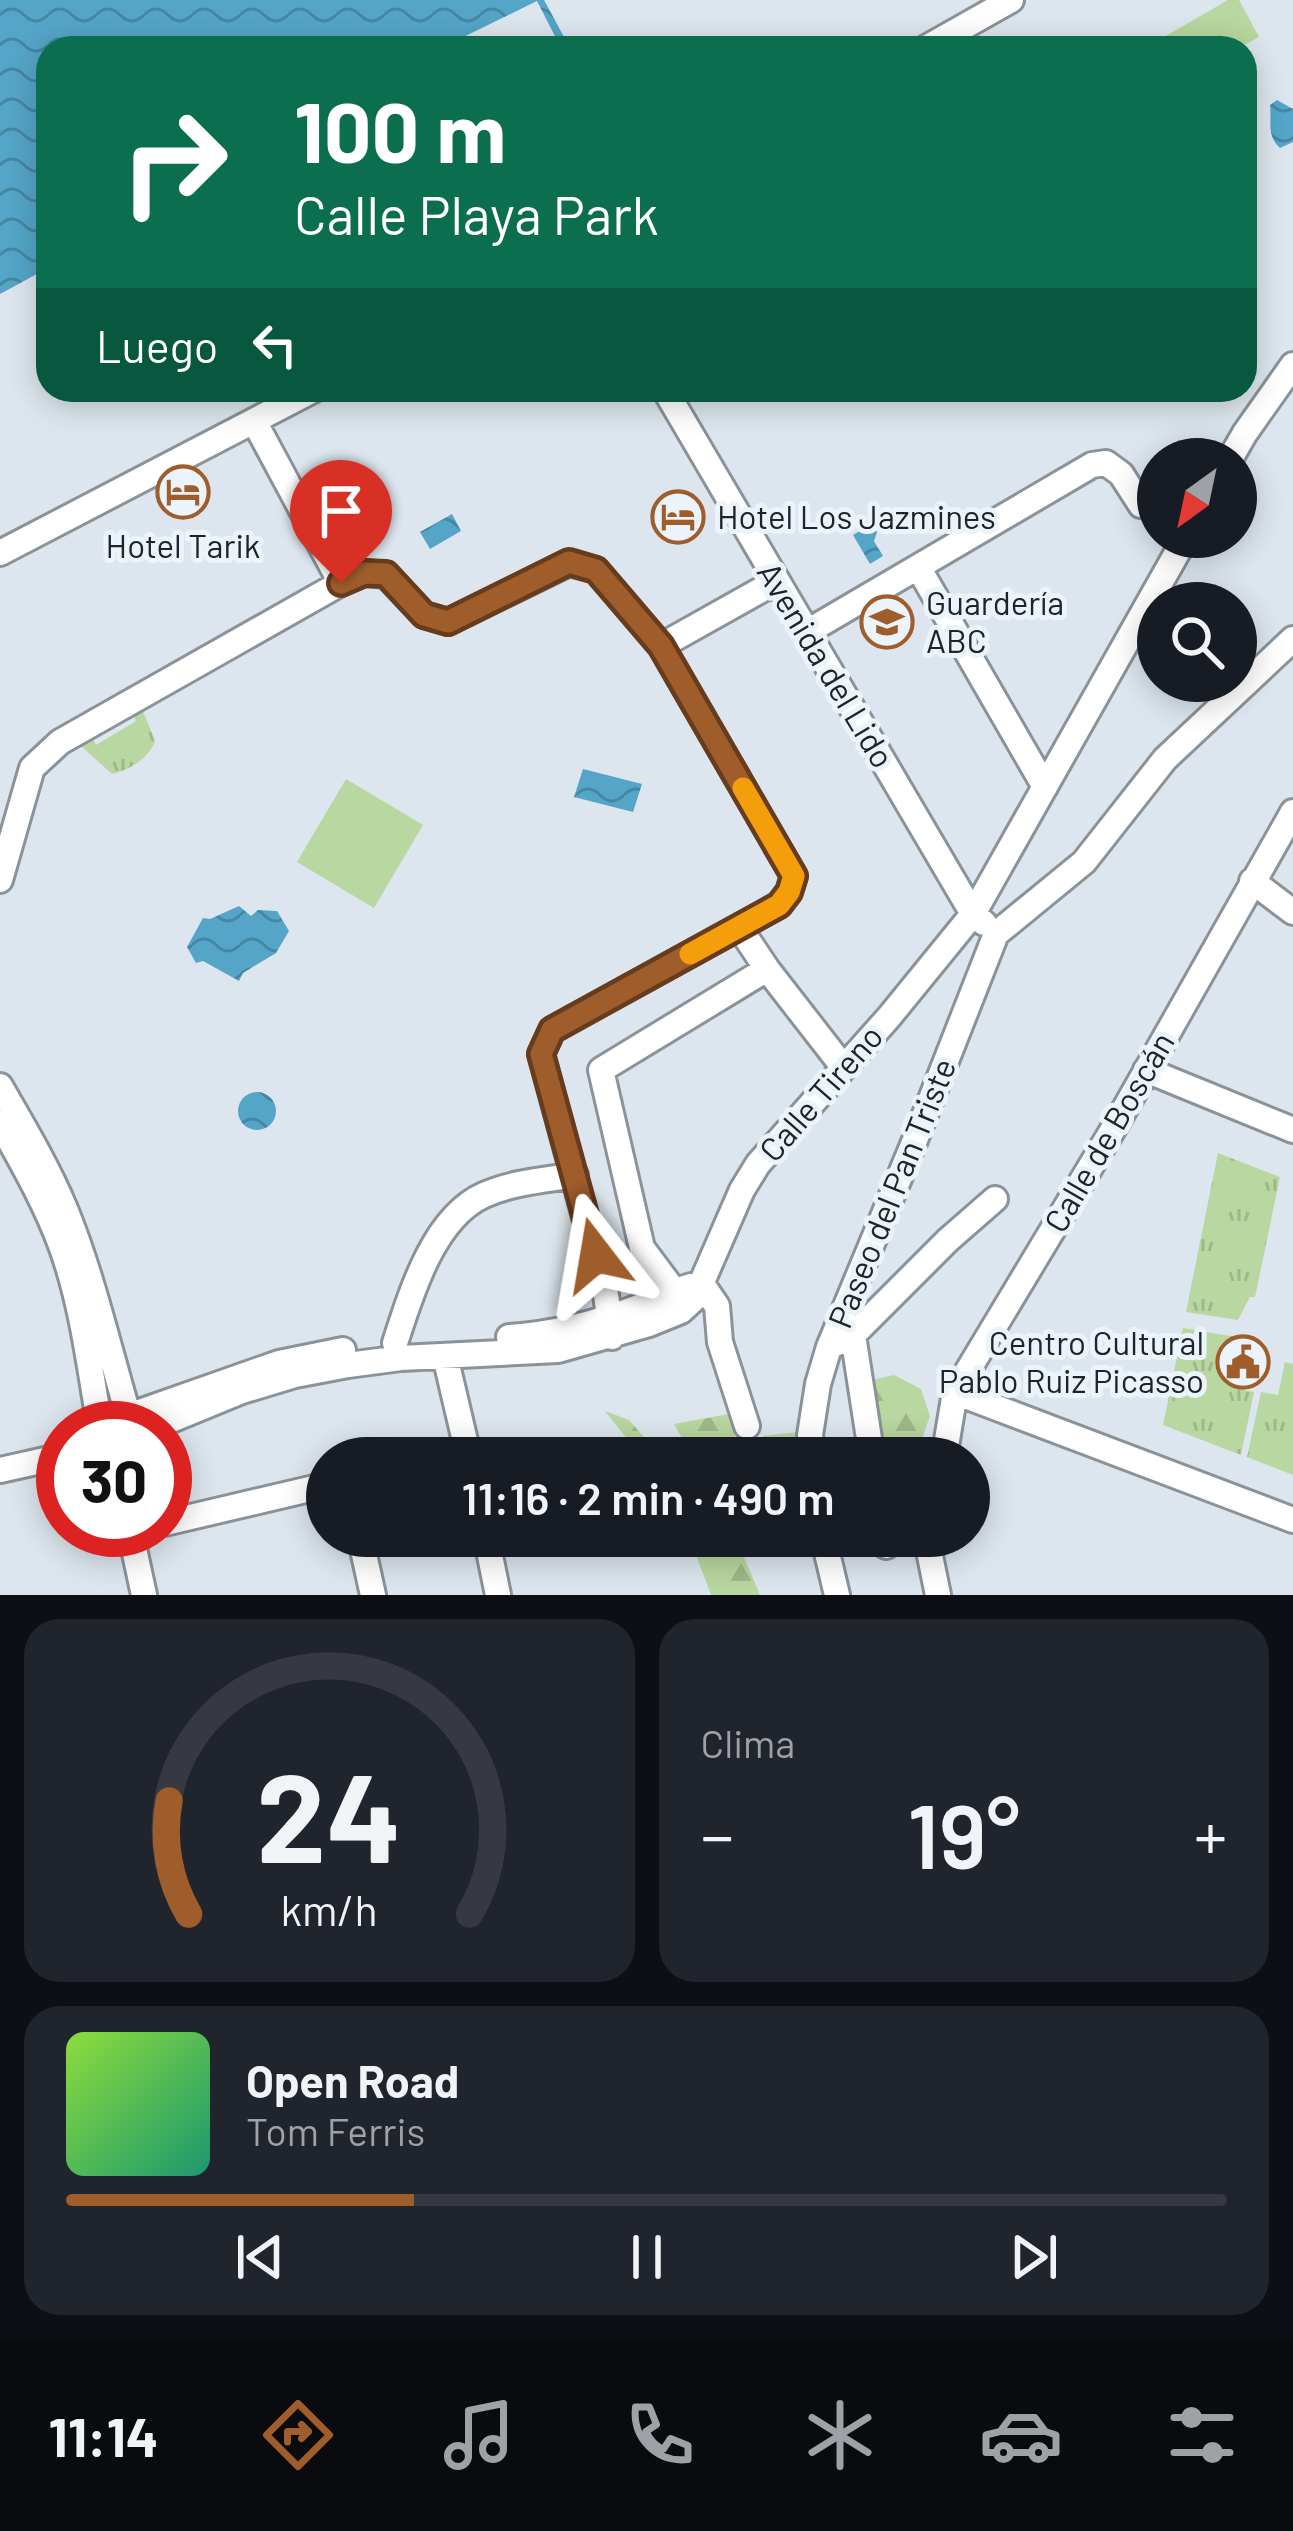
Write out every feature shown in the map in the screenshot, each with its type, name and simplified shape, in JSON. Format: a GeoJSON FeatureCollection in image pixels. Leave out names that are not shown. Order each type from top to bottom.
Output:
{"type":"FeatureCollection","features":[{"type":"Feature","properties":{"kind":"street"},"geometry":{"type":"LineString","coordinates":[[947,36],[1011,0]]}},
{"type":"Feature","properties":{"kind":"street"},"geometry":{"type":"LineString","coordinates":[[1242,438],[1293,365]]}},
{"type":"Feature","properties":{"kind":"street"},"geometry":{"type":"LineString","coordinates":[[0,553],[291,402]]}},
{"type":"Feature","properties":{"kind":"street","name":"Avenida del Lido"},"geometry":{"type":"LineString","coordinates":[[672,402],[974,914],[996,934]]}},
{"type":"Feature","properties":{"kind":"street"},"geometry":{"type":"LineString","coordinates":[[254,422],[341,583]]}},
{"type":"Feature","properties":{"kind":"street"},"geometry":{"type":"LineString","coordinates":[[807,632],[1092,465],[1106,463],[1121,474],[1137,500]]}},
{"type":"Feature","properties":{"kind":"street","name":"Calle Tireno"},"geometry":{"type":"LineString","coordinates":[[702,1284],[758,1164],[974,914],[1174,558]]}},
{"type":"Feature","properties":{"kind":"street"},"geometry":{"type":"LineString","coordinates":[[2,867],[32,768],[60,742],[341,583],[364,573],[386,574],[424,615],[448,622],[569,562],[596,570],[661,646],[794,876],[779,905],[552,1030],[541,1054],[606,1295],[610,1327]]}},
{"type":"Feature","properties":{"kind":"street"},"geometry":{"type":"LineString","coordinates":[[918,567],[1045,787]]}},
{"type":"Feature","properties":{"kind":"street"},"geometry":{"type":"LineString","coordinates":[[661,646],[776,581]]}},
{"type":"Feature","properties":{"kind":"street"},"geometry":{"type":"LineString","coordinates":[[996,934],[1084,862],[1165,759],[1293,639]]}},
{"type":"Feature","properties":{"kind":"street","name":"Calle de Boscán"},"geometry":{"type":"LineString","coordinates":[[948,1437],[955,1392],[1293,812]]}},
{"type":"Feature","properties":{"kind":"street"},"geometry":{"type":"LineString","coordinates":[[1252,880],[1293,911]]}},
{"type":"Feature","properties":{"kind":"street"},"geometry":{"type":"LineString","coordinates":[[740,927],[844,1068]]}},
{"type":"Feature","properties":{"kind":"street","name":"Paseo del Pan Triste"},"geometry":{"type":"LineString","coordinates":[[810,1437],[829,1347],[996,934]]}},
{"type":"Feature","properties":{"kind":"street"},"geometry":{"type":"LineString","coordinates":[[675,1292],[642,1248],[601,1070],[767,969]]}},
{"type":"Feature","properties":{"kind":"street"},"geometry":{"type":"LineString","coordinates":[[1146,1070],[1293,1130]]}},
{"type":"Feature","properties":{"kind":"street"},"geometry":{"type":"LineString","coordinates":[[0,1086],[64,1206],[131,1401]]}},
{"type":"Feature","properties":{"kind":"street"},"geometry":{"type":"LineString","coordinates":[[0,1123],[47,1211],[63,1252],[87,1345],[94,1401]]}},
{"type":"Feature","properties":{"kind":"street"},"geometry":{"type":"LineString","coordinates":[[395,1343],[420,1272],[456,1217],[479,1196],[496,1190],[575,1175]]}},
{"type":"Feature","properties":{"kind":"street"},"geometry":{"type":"LineString","coordinates":[[829,1347],[853,1335],[995,1199]]}},
{"type":"Feature","properties":{"kind":"street"},"geometry":{"type":"LineString","coordinates":[[192,1405],[295,1375],[366,1362],[559,1350],[675,1292],[702,1284]]}},
{"type":"Feature","properties":{"kind":"street"},"geometry":{"type":"LineString","coordinates":[[180,1401],[225,1380],[295,1358],[395,1343],[610,1327],[681,1311],[702,1284]]}},
{"type":"Feature","properties":{"kind":"street"},"geometry":{"type":"LineString","coordinates":[[702,1284],[718,1306],[720,1342],[747,1426]]}},
{"type":"Feature","properties":{"kind":"street"},"geometry":{"type":"LineString","coordinates":[[853,1335],[869,1437]]}},
{"type":"Feature","properties":{"kind":"street"},"geometry":{"type":"LineString","coordinates":[[446,1356],[464,1437]]}},
{"type":"Feature","properties":{"kind":"street"},"geometry":{"type":"LineString","coordinates":[[955,1392],[1293,1520]]}},
{"type":"Feature","properties":{"kind":"street"},"geometry":{"type":"LineString","coordinates":[[0,1471],[36,1462]]}},
{"type":"Feature","properties":{"kind":"street"},"geometry":{"type":"LineString","coordinates":[[192,1517],[306,1490]]}},
{"type":"Feature","properties":{"kind":"street"},"geometry":{"type":"LineString","coordinates":[[136,1557],[144,1595]]}},
{"type":"Feature","properties":{"kind":"street"},"geometry":{"type":"LineString","coordinates":[[152,1557],[160,1595]]}},
{"type":"Feature","properties":{"kind":"street"},"geometry":{"type":"LineString","coordinates":[[365,1557],[373,1595]]}},
{"type":"Feature","properties":{"kind":"street"},"geometry":{"type":"LineString","coordinates":[[490,1557],[498,1595]]}},
{"type":"Feature","properties":{"kind":"street"},"geometry":{"type":"LineString","coordinates":[[829,1557],[837,1595]]}},
{"type":"Feature","properties":{"kind":"street"},"geometry":{"type":"LineString","coordinates":[[930,1557],[938,1595]]}},
{"type":"Feature","properties":{"kind":"green space"},"geometry":{"type":"Polygon","coordinates":[[[1228,0],[1239,0],[1259,37],[1257,38],[1166,36],[1228,0]]]}},
{"type":"Feature","properties":{"kind":"green space"},"geometry":{"type":"Polygon","coordinates":[[[131,711],[143,711],[155,741],[138,762],[112,774],[80,745],[89,732],[96,745],[136,721],[131,711]]]}},
{"type":"Feature","properties":{"kind":"green space"},"geometry":{"type":"Polygon","coordinates":[[[346,779],[423,825],[374,908],[297,862],[346,779]]]}},
{"type":"Feature","properties":{"kind":"green space"},"geometry":{"type":"Polygon","coordinates":[[[1218,1153],[1280,1177],[1255,1297],[1250,1297],[1238,1320],[1186,1312],[1218,1153]]]}},
{"type":"Feature","properties":{"kind":"green space"},"geometry":{"type":"Polygon","coordinates":[[[1183,1328],[1236,1337],[1237,1365],[1242,1366],[1238,1389],[1254,1392],[1241,1455],[1163,1425],[1183,1328]]]}},
{"type":"Feature","properties":{"kind":"green space"},"geometry":{"type":"Polygon","coordinates":[[[1285,1362],[1293,1364],[1293,1475],[1247,1457],[1261,1392],[1278,1395],[1285,1362]]]}},
{"type":"Feature","properties":{"kind":"green space"},"geometry":{"type":"Polygon","coordinates":[[[894,1375],[921,1389],[930,1416],[922,1437],[876,1437],[866,1381],[894,1375]]]}},
{"type":"Feature","properties":{"kind":"green space"},"geometry":{"type":"Polygon","coordinates":[[[605,1411],[629,1420],[644,1437],[625,1437],[605,1411]]]}},
{"type":"Feature","properties":{"kind":"green space"},"geometry":{"type":"Polygon","coordinates":[[[729,1414],[735,1437],[681,1437],[674,1424],[729,1414]]]}},
{"type":"Feature","properties":{"kind":"green space"},"geometry":{"type":"Polygon","coordinates":[[[798,1432],[799,1437],[763,1437],[798,1432]]]}},
{"type":"Feature","properties":{"kind":"green space"},"geometry":{"type":"Polygon","coordinates":[[[697,1557],[744,1557],[760,1595],[711,1595],[697,1557]]]}},
{"type":"Feature","properties":{"kind":"water"},"geometry":{"type":"Polygon","coordinates":[[[0,0],[544,0],[564,36],[555,36],[537,1],[466,36],[36,36],[36,274],[0,294],[0,0]]]}},
{"type":"Feature","properties":{"kind":"water"},"geometry":{"type":"Polygon","coordinates":[[[1277,100],[1293,109],[1293,142],[1280,148],[1271,128],[1270,105],[1277,100]]]}},
{"type":"Feature","properties":{"kind":"water"},"geometry":{"type":"Polygon","coordinates":[[[452,514],[461,531],[430,549],[420,532],[452,514]]]}},
{"type":"Feature","properties":{"kind":"water"},"geometry":{"type":"Polygon","coordinates":[[[872,524],[877,532],[874,541],[883,556],[870,564],[853,535],[872,524]]]}},
{"type":"Feature","properties":{"kind":"water"},"geometry":{"type":"Polygon","coordinates":[[[583,769],[642,784],[633,812],[574,797],[583,769]]]}},
{"type":"Feature","properties":{"kind":"water"},"geometry":{"type":"Polygon","coordinates":[[[239,906],[251,916],[258,910],[277,911],[289,931],[276,953],[243,973],[239,981],[203,961],[196,963],[187,947],[203,918],[239,906]]]}},
{"type":"Feature","properties":{"kind":"water"},"geometry":{"type":"Polygon","coordinates":[[[257,1092],[270,1098],[276,1111],[270,1124],[257,1130],[244,1124],[238,1111],[244,1098],[257,1092]]]}},
{"type":"Feature","properties":{"kind":"slow traffic"},"geometry":{"type":"LineString","coordinates":[[690,954],[779,905],[789,892],[794,876],[743,788]]}},
{"type":"Feature","properties":{"kind":"place","name":"Hotel Tarik"},"geometry":{"type":"Point","coordinates":[183,492]}},
{"type":"Feature","properties":{"kind":"place","name":"Hotel Los Jazmines"},"geometry":{"type":"Point","coordinates":[678,517]}},
{"type":"Feature","properties":{"kind":"place","name":"Guardería ABC"},"geometry":{"type":"Point","coordinates":[887,622]}},
{"type":"Feature","properties":{"kind":"place","name":"Centro Cultural Pablo Ruiz Picasso"},"geometry":{"type":"Point","coordinates":[1243,1362]}},
{"type":"Feature","properties":{"kind":"route"},"geometry":{"type":"LineString","coordinates":[[341,583],[364,573],[386,574],[424,615],[448,622],[569,562],[596,570],[661,646],[794,876],[779,905],[552,1030],[541,1054],[596,1255]]}}]}
